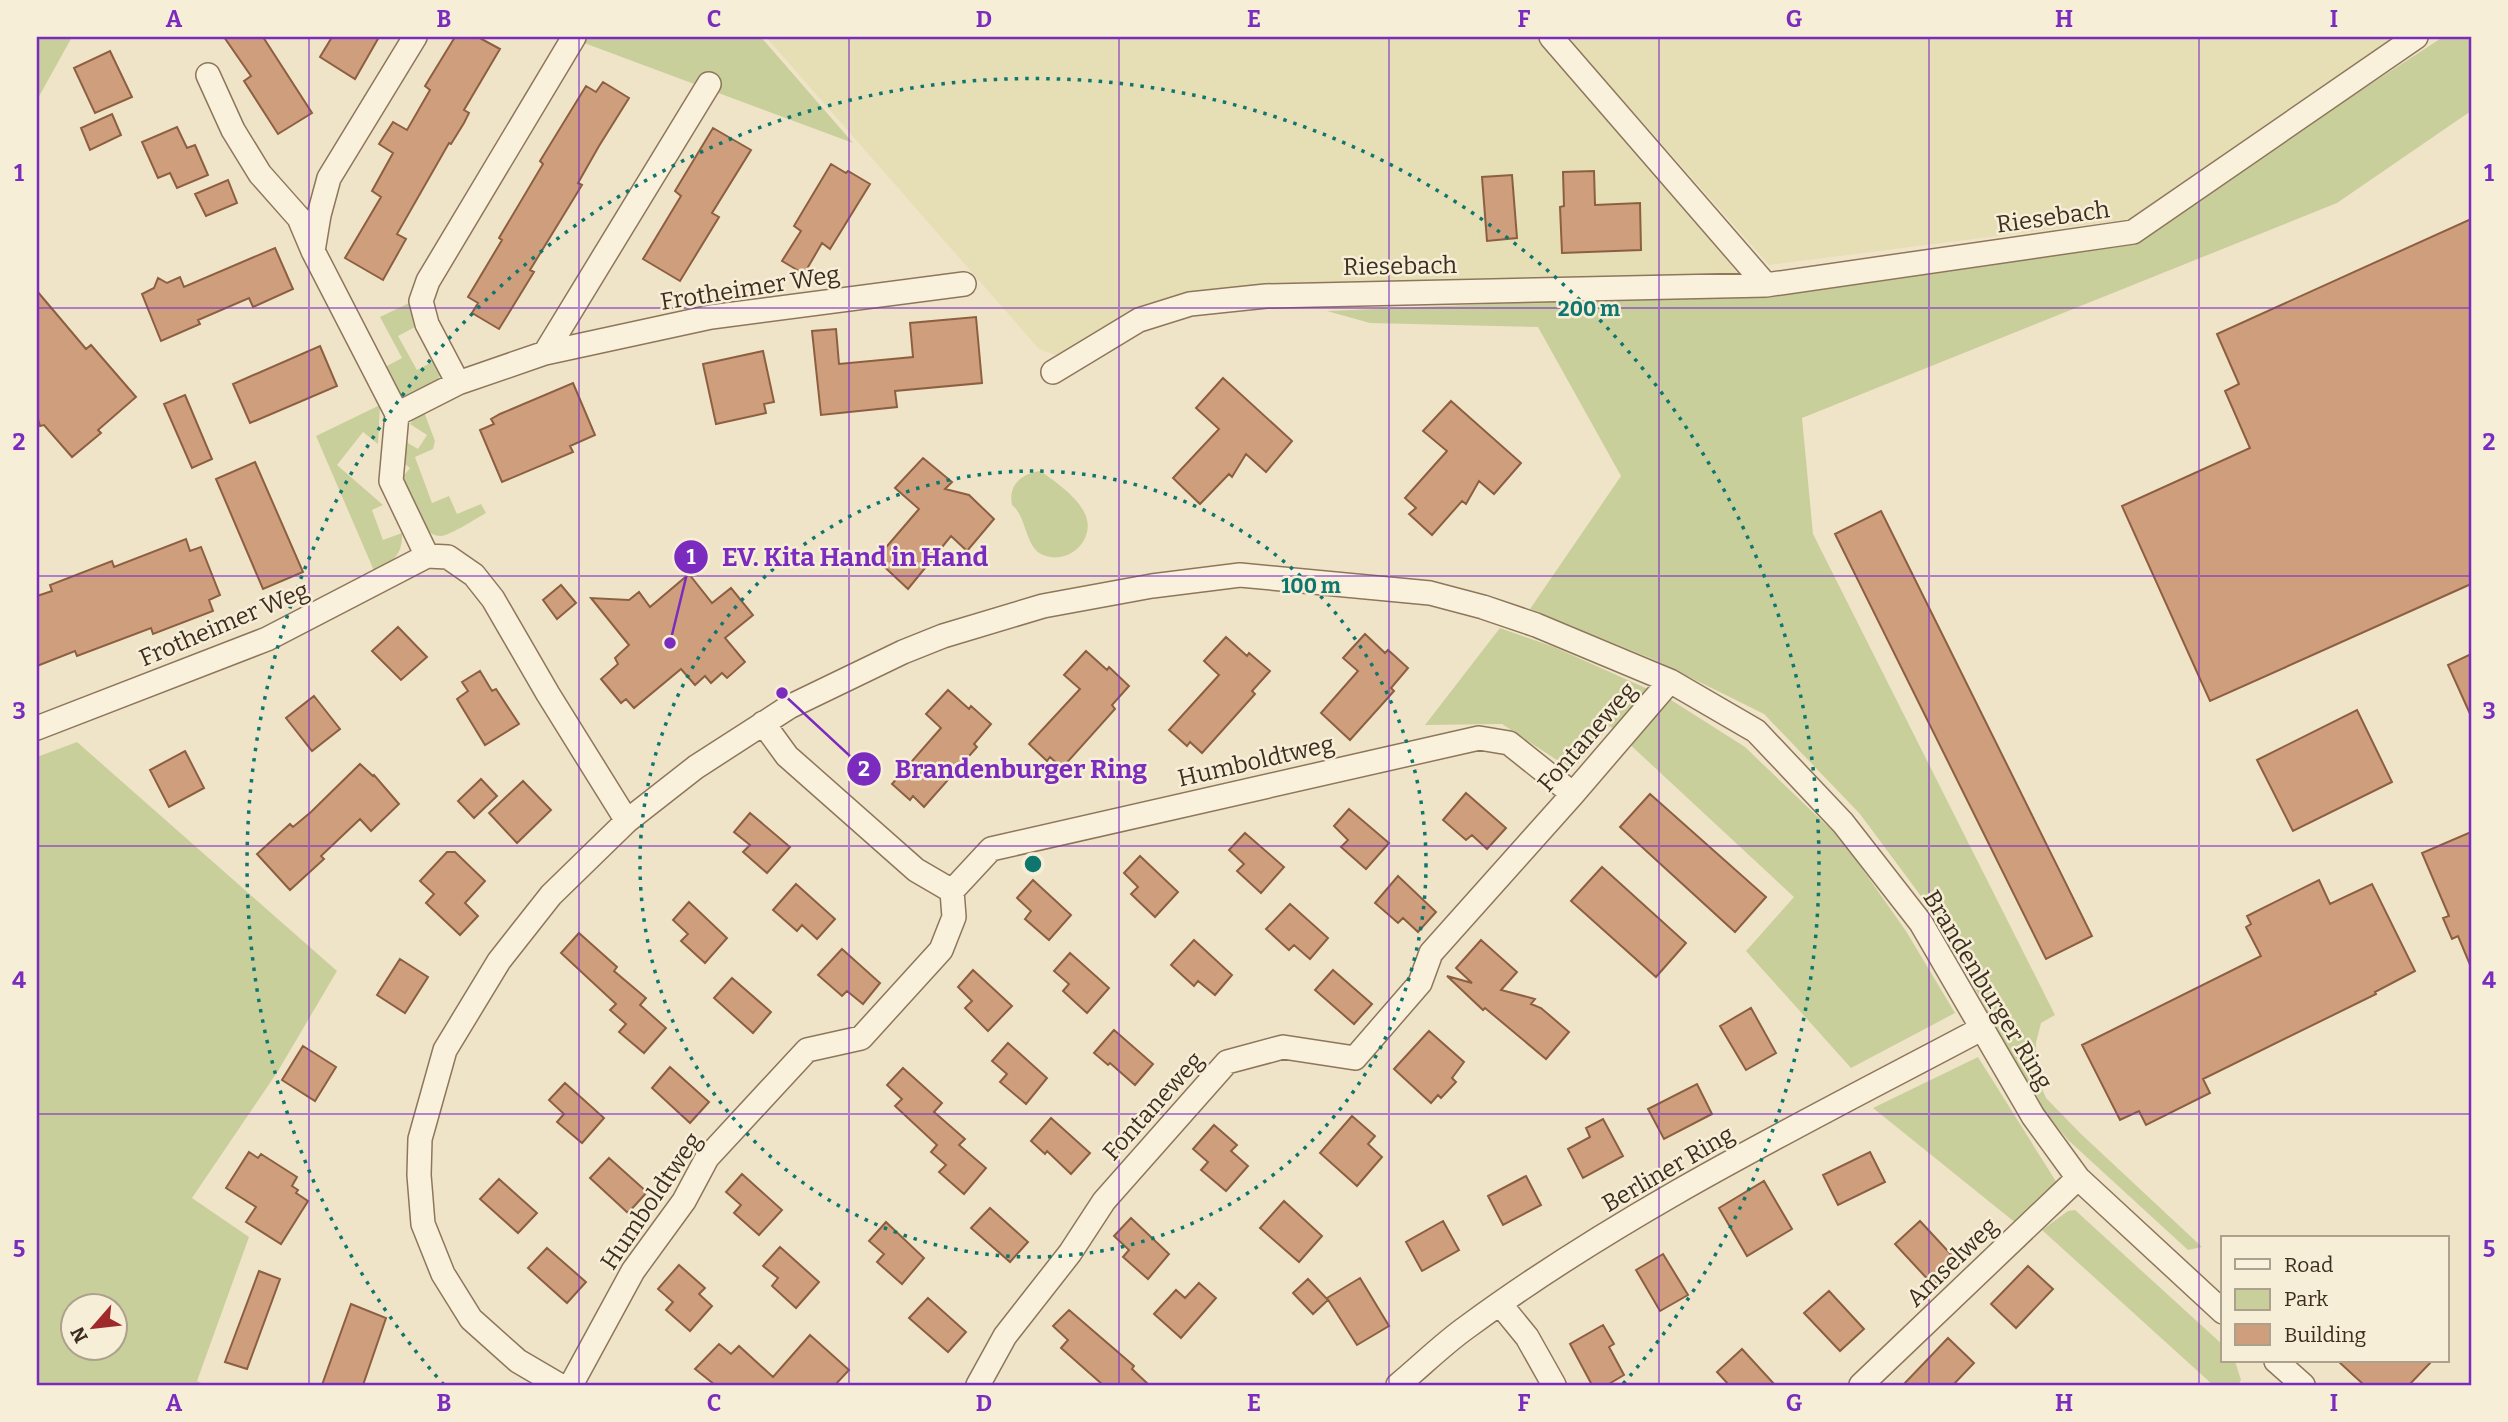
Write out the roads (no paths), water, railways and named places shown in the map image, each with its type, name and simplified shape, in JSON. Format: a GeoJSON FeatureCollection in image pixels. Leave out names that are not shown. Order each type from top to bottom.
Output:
{"type":"FeatureCollection","features":[{"type":"Feature","properties":{"kind":"street"},"geometry":{"type":"LineString","coordinates":[[313,251],[329,178],[415,37]]}},
{"type":"Feature","properties":{"kind":"street"},"geometry":{"type":"LineString","coordinates":[[458,383],[427,324],[421,301],[428,281],[574,37]]}},
{"type":"Feature","properties":{"kind":"street"},"geometry":{"type":"LineString","coordinates":[[1551,37],[1766,285]]}},
{"type":"Feature","properties":{"kind":"street","name":"Riesebach"},"geometry":{"type":"LineString","coordinates":[[1053,372],[1139,320],[1190,303],[1266,296],[1766,285],[2133,232],[2416,37]]}},
{"type":"Feature","properties":{"kind":"street"},"geometry":{"type":"LineString","coordinates":[[208,75],[233,130],[260,174],[299,218],[313,251],[397,414],[391,481],[426,556],[448,557],[474,575],[493,599],[626,821]]}},
{"type":"Feature","properties":{"kind":"street"},"geometry":{"type":"LineString","coordinates":[[545,353],[709,84]]}},
{"type":"Feature","properties":{"kind":"street","name":"Frotheimer Weg"},"geometry":{"type":"LineString","coordinates":[[397,414],[458,383],[545,353],[711,317],[964,284]]}},
{"type":"Feature","properties":{"kind":"street","name":"Frotheimer Weg"},"geometry":{"type":"LineString","coordinates":[[37,728],[267,639],[426,556]]}},
{"type":"Feature","properties":{"kind":"street","name":"Brandenburger Ring"},"geometry":{"type":"LineString","coordinates":[[559,1385],[518,1362],[471,1319],[443,1274],[423,1224],[419,1175],[420,1139],[445,1050],[499,961],[551,895],[626,821],[696,767],[789,707],[891,657],[943,636],[1043,606],[1152,586],[1240,575],[1430,593],[1536,625],[1670,681],[1756,731],[1843,823],[1921,923],[2033,1116],[2078,1178],[2221,1310]]}},
{"type":"Feature","properties":{"kind":"street","name":"Fontaneweg"},"geometry":{"type":"LineString","coordinates":[[978,1385],[1005,1336],[1070,1254],[1104,1201],[1227,1062],[1283,1047],[1354,1058],[1420,983],[1430,953],[1670,681]]}},
{"type":"Feature","properties":{"kind":"street"},"geometry":{"type":"LineString","coordinates":[[762,723],[787,756],[916,870],[952,891]]}},
{"type":"Feature","properties":{"kind":"street","name":"Humboldtweg"},"geometry":{"type":"LineString","coordinates":[[571,1385],[633,1271],[684,1201],[707,1158],[807,1050],[861,1038],[941,950],[954,917],[952,891],[990,849],[1479,738],[1509,743],[1573,794]]}},
{"type":"Feature","properties":{"kind":"street","name":"Berliner Ring"},"geometry":{"type":"LineString","coordinates":[[1398,1385],[1465,1328],[1540,1275],[1680,1189],[1983,1028]]}},
{"type":"Feature","properties":{"kind":"street","name":"Amselweg"},"geometry":{"type":"LineString","coordinates":[[1861,1385],[2078,1178]]}},
{"type":"Feature","properties":{"kind":"street"},"geometry":{"type":"LineString","coordinates":[[1500,1304],[1527,1337],[1554,1385]]}},
{"type":"Feature","properties":{"kind":"place","name":"EV. Kita Hand in Hand"},"geometry":{"type":"Point","coordinates":[670,643]}},
{"type":"Feature","properties":{"kind":"place","name":"Brandenburger Ring"},"geometry":{"type":"Point","coordinates":[782,693]}}]}
